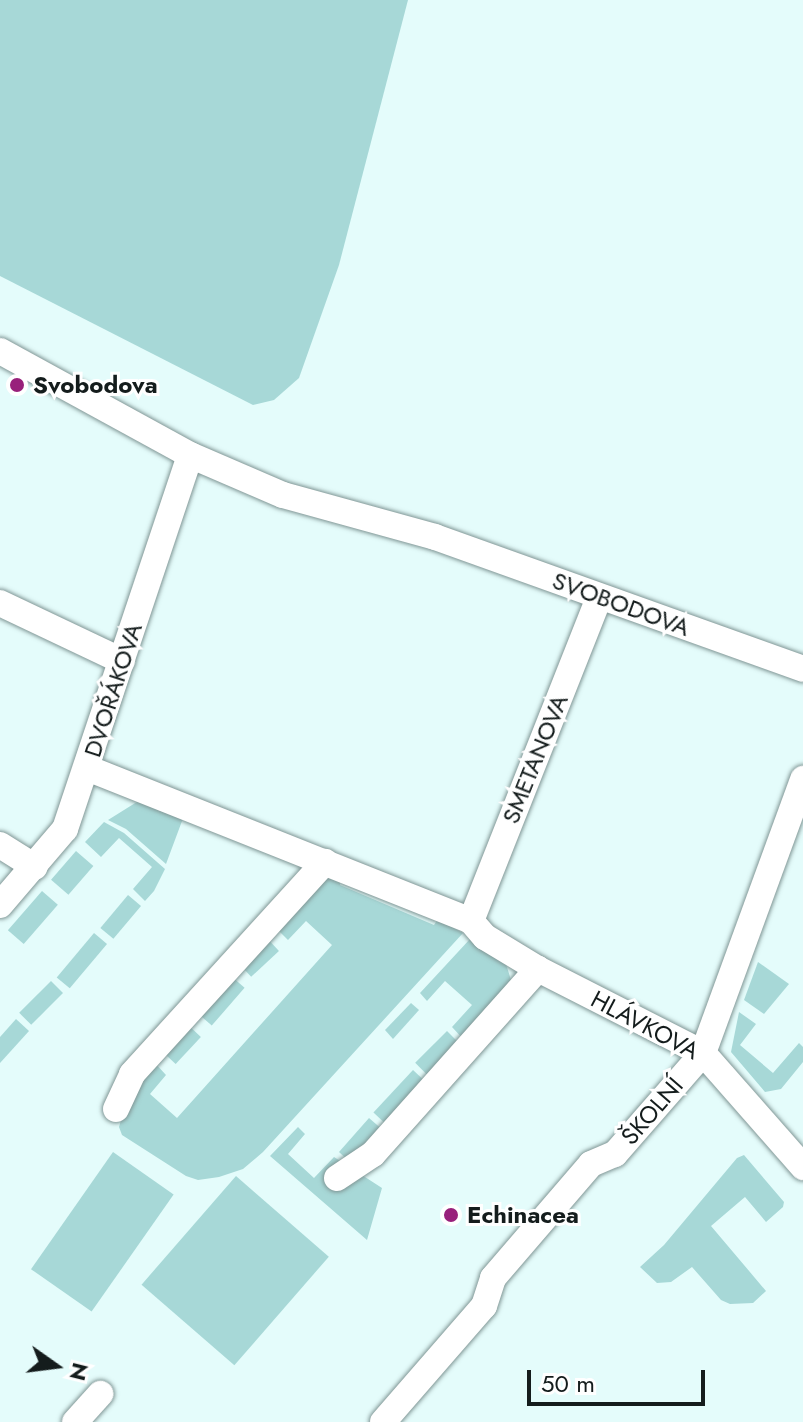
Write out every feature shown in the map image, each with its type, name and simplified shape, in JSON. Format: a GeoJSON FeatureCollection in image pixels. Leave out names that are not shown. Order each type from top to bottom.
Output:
{"type":"FeatureCollection","features":[{"type":"Feature","properties":{"kind":"street","name":"SVOBODOVA"},"geometry":{"type":"LineString","coordinates":[[0,351],[190,455],[283,495],[435,537],[803,669]]}},
{"type":"Feature","properties":{"kind":"street","name":"DVOŘÁKOVA"},"geometry":{"type":"LineString","coordinates":[[0,905],[65,829],[190,455]]}},
{"type":"Feature","properties":{"kind":"street","name":"SMETANOVA"},"geometry":{"type":"LineString","coordinates":[[471,921],[599,597]]}},
{"type":"Feature","properties":{"kind":"street"},"geometry":{"type":"LineString","coordinates":[[0,603],[122,661]]}},
{"type":"Feature","properties":{"kind":"street","name":"HLÁVKOVA"},"geometry":{"type":"LineString","coordinates":[[87,768],[471,921],[485,937],[538,969],[703,1053],[803,1167]]}},
{"type":"Feature","properties":{"kind":"street","name":"ŠKOLNÍ"},"geometry":{"type":"LineString","coordinates":[[383,1422],[484,1306],[493,1278],[591,1164],[615,1154],[703,1053],[803,779]]}},
{"type":"Feature","properties":{"kind":"street"},"geometry":{"type":"LineString","coordinates":[[0,845],[35,867]]}},
{"type":"Feature","properties":{"kind":"street"},"geometry":{"type":"LineString","coordinates":[[116,1109],[132,1074],[325,862]]}},
{"type":"Feature","properties":{"kind":"street"},"geometry":{"type":"LineString","coordinates":[[337,1178],[373,1154],[538,969]]}},
{"type":"Feature","properties":{"kind":"street"},"geometry":{"type":"LineString","coordinates":[[75,1422],[100,1394]]}},
{"type":"Feature","properties":{"kind":"shaded area"},"geometry":{"type":"Polygon","coordinates":[[[0,0],[408,0],[339,265],[299,378],[274,400],[253,405],[0,276],[0,0]]]}},
{"type":"Feature","properties":{"kind":"shaded area"},"geometry":{"type":"Polygon","coordinates":[[[140,800],[185,813],[166,864],[126,829],[108,820],[140,800]]]}},
{"type":"Feature","properties":{"kind":"shaded area"},"geometry":{"type":"Polygon","coordinates":[[[104,822],[124,833],[165,869],[145,901],[133,889],[152,867],[119,838],[101,857],[85,842],[104,822]]]}},
{"type":"Feature","properties":{"kind":"shaded area"},"geometry":{"type":"Polygon","coordinates":[[[76,851],[93,866],[68,895],[51,880],[76,851]]]}},
{"type":"Feature","properties":{"kind":"shaded area"},"geometry":{"type":"Polygon","coordinates":[[[331,878],[340,881],[340,885],[434,925],[438,919],[463,933],[263,1152],[243,1169],[219,1177],[198,1180],[186,1176],[122,1135],[119,1127],[121,1120],[154,1062],[166,1075],[150,1094],[177,1118],[332,945],[306,921],[288,940],[275,927],[321,881],[331,878]]]}},
{"type":"Feature","properties":{"kind":"shaded area"},"geometry":{"type":"Polygon","coordinates":[[[42,891],[58,905],[24,944],[8,930],[42,891]]]}},
{"type":"Feature","properties":{"kind":"shaded area"},"geometry":{"type":"Polygon","coordinates":[[[128,895],[141,906],[113,939],[100,928],[128,895]]]}},
{"type":"Feature","properties":{"kind":"shaded area"},"geometry":{"type":"Polygon","coordinates":[[[94,933],[107,944],[70,988],[57,977],[94,933]]]}},
{"type":"Feature","properties":{"kind":"shaded area"},"geometry":{"type":"Polygon","coordinates":[[[266,937],[279,951],[251,977],[238,963],[266,937]]]}},
{"type":"Feature","properties":{"kind":"shaded area"},"geometry":{"type":"Polygon","coordinates":[[[470,939],[506,964],[511,980],[465,1041],[452,1027],[472,1005],[445,981],[427,1001],[420,993],[470,939]]]}},
{"type":"Feature","properties":{"kind":"shaded area"},"geometry":{"type":"Polygon","coordinates":[[[758,962],[789,984],[764,1014],[744,1000],[758,962]]]}},
{"type":"Feature","properties":{"kind":"shaded area"},"geometry":{"type":"Polygon","coordinates":[[[231,976],[245,988],[212,1026],[198,1014],[231,976]]]}},
{"type":"Feature","properties":{"kind":"shaded area"},"geometry":{"type":"Polygon","coordinates":[[[51,981],[63,993],[31,1025],[19,1013],[51,981]]]}},
{"type":"Feature","properties":{"kind":"shaded area"},"geometry":{"type":"Polygon","coordinates":[[[411,1003],[419,1010],[393,1039],[385,1030],[411,1003]]]}},
{"type":"Feature","properties":{"kind":"shaded area"},"geometry":{"type":"Polygon","coordinates":[[[739,1012],[756,1024],[740,1045],[773,1073],[799,1043],[803,1047],[803,1062],[781,1089],[765,1092],[731,1052],[739,1012]]]}},
{"type":"Feature","properties":{"kind":"shaded area"},"geometry":{"type":"Polygon","coordinates":[[[16,1019],[29,1031],[0,1063],[0,1037],[16,1019]]]}},
{"type":"Feature","properties":{"kind":"shaded area"},"geometry":{"type":"Polygon","coordinates":[[[187,1024],[201,1037],[176,1064],[162,1051],[187,1024]]]}},
{"type":"Feature","properties":{"kind":"shaded area"},"geometry":{"type":"Polygon","coordinates":[[[447,1031],[461,1045],[429,1077],[415,1063],[447,1031]]]}},
{"type":"Feature","properties":{"kind":"shaded area"},"geometry":{"type":"Polygon","coordinates":[[[413,1070],[427,1083],[387,1125],[373,1112],[413,1070]]]}},
{"type":"Feature","properties":{"kind":"shaded area"},"geometry":{"type":"Polygon","coordinates":[[[369,1118],[384,1131],[351,1163],[339,1152],[369,1118]]]}},
{"type":"Feature","properties":{"kind":"shaded area"},"geometry":{"type":"Polygon","coordinates":[[[298,1127],[305,1134],[288,1154],[314,1178],[334,1157],[382,1188],[367,1240],[270,1156],[298,1127]]]}},
{"type":"Feature","properties":{"kind":"shaded area"},"geometry":{"type":"Polygon","coordinates":[[[113,1152],[174,1194],[92,1312],[31,1269],[113,1152]]]}},
{"type":"Feature","properties":{"kind":"shaded area"},"geometry":{"type":"Polygon","coordinates":[[[744,1155],[784,1202],[783,1207],[766,1222],[745,1197],[711,1226],[766,1291],[753,1303],[730,1304],[721,1300],[692,1267],[671,1282],[657,1283],[640,1267],[664,1245],[737,1158],[744,1155]]]}},
{"type":"Feature","properties":{"kind":"shaded area"},"geometry":{"type":"Polygon","coordinates":[[[236,1176],[329,1257],[234,1365],[142,1285],[236,1176]]]}},
{"type":"Feature","properties":{"kind":"place","name":"Svobodova"},"geometry":{"type":"Point","coordinates":[17,385]}},
{"type":"Feature","properties":{"kind":"place","name":"Echinacea"},"geometry":{"type":"Point","coordinates":[451,1215]}}]}
